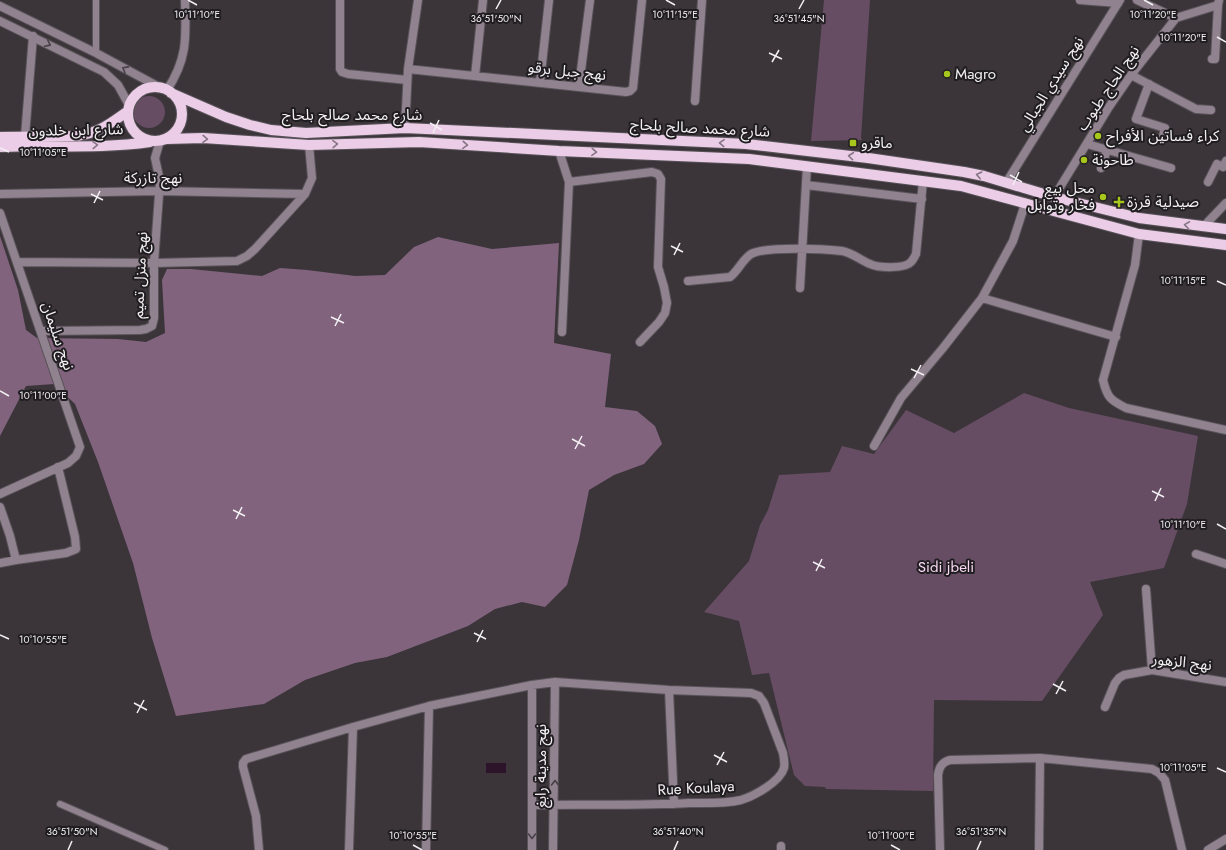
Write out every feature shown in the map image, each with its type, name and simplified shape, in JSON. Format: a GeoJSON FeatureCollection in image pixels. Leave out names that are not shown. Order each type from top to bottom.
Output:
{"type":"FeatureCollection","features":[{"type":"Feature","properties":{"kind":"main road"},"geometry":{"type":"LineString","coordinates":[[149,88],[166,90],[178,100],[181,108],[182,118],[179,126],[174,134],[159,141],[143,139],[131,128],[128,119],[128,108],[134,97],[141,91],[149,88]]}},
{"type":"Feature","properties":{"kind":"main road","name":"شارع محمد صالح بلحاج"},"geometry":{"type":"LineString","coordinates":[[166,90],[226,116],[250,125],[271,130],[306,133],[405,128],[746,144],[964,172],[984,176],[1054,197],[1140,218],[1203,227],[1224,228]]}},
{"type":"Feature","properties":{"kind":"main road","name":"شارع ابن خلدون"},"geometry":{"type":"LineString","coordinates":[[0,137],[77,136],[87,134],[106,126],[128,108]]}},
{"type":"Feature","properties":{"kind":"main road","name":"شارع محمد صالح بلحاج"},"geometry":{"type":"LineString","coordinates":[[159,141],[203,138],[309,145],[419,142],[749,159],[961,186],[1139,234],[1226,245]]}},
{"type":"Feature","properties":{"kind":"main road","name":"شارع ابن خلدون"},"geometry":{"type":"LineString","coordinates":[[0,147],[123,144],[159,141]]}},
{"type":"Feature","properties":{"kind":"main road"},"geometry":{"type":"LineString","coordinates":[[820,168],[821,153]]}},
{"type":"Feature","properties":{"kind":"street"},"geometry":{"type":"LineString","coordinates":[[0,6],[96,53],[166,90],[179,70],[184,54],[186,27],[185,0]]}},
{"type":"Feature","properties":{"kind":"street"},"geometry":{"type":"LineString","coordinates":[[340,0],[340,69],[342,72],[348,74],[407,80]]}},
{"type":"Feature","properties":{"kind":"street"},"geometry":{"type":"LineString","coordinates":[[405,128],[408,69],[418,0]]}},
{"type":"Feature","properties":{"kind":"street"},"geometry":{"type":"LineString","coordinates":[[475,76],[483,0]]}},
{"type":"Feature","properties":{"kind":"street"},"geometry":{"type":"LineString","coordinates":[[540,82],[548,0]]}},
{"type":"Feature","properties":{"kind":"street"},"geometry":{"type":"LineString","coordinates":[[579,86],[590,0]]}},
{"type":"Feature","properties":{"kind":"street","name":"نهج جبل برقو"},"geometry":{"type":"LineString","coordinates":[[408,69],[626,92],[630,91],[633,88],[642,0]]}},
{"type":"Feature","properties":{"kind":"street"},"geometry":{"type":"LineString","coordinates":[[694,101],[702,0]]}},
{"type":"Feature","properties":{"kind":"street"},"geometry":{"type":"LineString","coordinates":[[1080,0],[1119,1]]}},
{"type":"Feature","properties":{"kind":"street"},"geometry":{"type":"LineString","coordinates":[[1137,0],[1176,18],[1219,3],[1215,59],[1212,59]]}},
{"type":"Feature","properties":{"kind":"street","name":"نهج سيدي الجبالي"},"geometry":{"type":"LineString","coordinates":[[1006,183],[1119,1]]}},
{"type":"Feature","properties":{"kind":"street","name":"نهج الحاج طبوب"},"geometry":{"type":"LineString","coordinates":[[1054,197],[1109,107],[1131,75],[1176,18]]}},
{"type":"Feature","properties":{"kind":"street"},"geometry":{"type":"LineString","coordinates":[[0,21],[104,72],[118,85],[128,108]]}},
{"type":"Feature","properties":{"kind":"street"},"geometry":{"type":"LineString","coordinates":[[25,136],[33,36]]}},
{"type":"Feature","properties":{"kind":"street"},"geometry":{"type":"LineString","coordinates":[[1131,75],[1196,109],[1211,110]]}},
{"type":"Feature","properties":{"kind":"street"},"geometry":{"type":"LineString","coordinates":[[1148,84],[1136,119],[1165,128],[1162,140]]}},
{"type":"Feature","properties":{"kind":"street","name":"نهج منزل تميم"},"geometry":{"type":"LineString","coordinates":[[42,331],[140,330],[150,328],[152,326],[154,318],[154,263],[160,177],[155,158],[159,141]]}},
{"type":"Feature","properties":{"kind":"street"},"geometry":{"type":"LineString","coordinates":[[1087,144],[1171,168]]}},
{"type":"Feature","properties":{"kind":"street"},"geometry":{"type":"LineString","coordinates":[[18,262],[231,262],[242,259],[255,249],[305,194],[312,178],[309,145]]}},
{"type":"Feature","properties":{"kind":"street"},"geometry":{"type":"LineString","coordinates":[[559,150],[569,182],[562,332]]}},
{"type":"Feature","properties":{"kind":"street"},"geometry":{"type":"LineString","coordinates":[[1101,168],[1107,150]]}},
{"type":"Feature","properties":{"kind":"street"},"geometry":{"type":"LineString","coordinates":[[1208,182],[1217,164],[1223,167],[1226,161]]}},
{"type":"Feature","properties":{"kind":"street"},"geometry":{"type":"LineString","coordinates":[[800,288],[807,166]]}},
{"type":"Feature","properties":{"kind":"street"},"geometry":{"type":"LineString","coordinates":[[569,182],[652,172],[658,174],[661,179],[658,267],[667,303],[665,312],[659,322],[640,342]]}},
{"type":"Feature","properties":{"kind":"street"},"geometry":{"type":"LineString","coordinates":[[688,281],[730,277],[736,273],[750,254],[760,251],[802,248],[853,254],[869,264],[878,267],[904,266],[911,262],[916,254],[923,181]]}},
{"type":"Feature","properties":{"kind":"street"},"geometry":{"type":"LineString","coordinates":[[806,185],[922,199]]}},
{"type":"Feature","properties":{"kind":"street","name":"نهج تازركة"},"geometry":{"type":"LineString","coordinates":[[0,194],[158,191],[305,194]]}},
{"type":"Feature","properties":{"kind":"street"},"geometry":{"type":"LineString","coordinates":[[1203,227],[1226,203]]}},
{"type":"Feature","properties":{"kind":"street"},"geometry":{"type":"LineString","coordinates":[[874,446],[901,398],[982,298],[1013,241],[1025,204]]}},
{"type":"Feature","properties":{"kind":"street","name":"نهج سليمان"},"geometry":{"type":"LineString","coordinates":[[0,213],[42,331],[80,447],[78,453],[73,459],[0,494]]}},
{"type":"Feature","properties":{"kind":"street"},"geometry":{"type":"LineString","coordinates":[[1139,234],[1135,265],[1103,380],[1106,394],[1116,403],[1126,408],[1226,430]]}},
{"type":"Feature","properties":{"kind":"street"},"geometry":{"type":"LineString","coordinates":[[982,298],[1116,337]]}},
{"type":"Feature","properties":{"kind":"street"},"geometry":{"type":"LineString","coordinates":[[0,563],[66,553],[76,549],[75,537],[58,467]]}},
{"type":"Feature","properties":{"kind":"street"},"geometry":{"type":"LineString","coordinates":[[0,507],[16,560]]}},
{"type":"Feature","properties":{"kind":"street"},"geometry":{"type":"LineString","coordinates":[[1196,554],[1226,564]]}},
{"type":"Feature","properties":{"kind":"street"},"geometry":{"type":"LineString","coordinates":[[1146,589],[1152,670]]}},
{"type":"Feature","properties":{"kind":"street","name":"نهج الزهور"},"geometry":{"type":"LineString","coordinates":[[1105,707],[1115,683],[1124,675],[1152,670],[1226,682]]}},
{"type":"Feature","properties":{"kind":"street","name":"Rue Koulaya"},"geometry":{"type":"LineString","coordinates":[[259,850],[256,816],[243,767],[245,760],[353,727],[429,706],[532,685],[555,682],[669,690],[751,693],[759,696],[764,703],[783,753],[785,765],[782,773],[775,781],[742,799],[732,801],[674,804],[532,805]]}},
{"type":"Feature","properties":{"kind":"street","name":"نهج مدينة رابغ"},"geometry":{"type":"LineString","coordinates":[[553,850],[555,805],[555,682]]}},
{"type":"Feature","properties":{"kind":"street","name":"نهج مدينة رابغ"},"geometry":{"type":"LineString","coordinates":[[532,685],[532,850]]}},
{"type":"Feature","properties":{"kind":"street"},"geometry":{"type":"LineString","coordinates":[[669,690],[674,804]]}},
{"type":"Feature","properties":{"kind":"street"},"geometry":{"type":"LineString","coordinates":[[426,850],[429,706]]}},
{"type":"Feature","properties":{"kind":"street"},"geometry":{"type":"LineString","coordinates":[[349,850],[353,727]]}},
{"type":"Feature","properties":{"kind":"street"},"geometry":{"type":"LineString","coordinates":[[1038,850],[1040,758]]}},
{"type":"Feature","properties":{"kind":"street"},"geometry":{"type":"LineString","coordinates":[[940,850],[938,775],[940,766],[945,761],[1040,758],[1152,769],[1160,774],[1165,780],[1182,850]]}},
{"type":"Feature","properties":{"kind":"street"},"geometry":{"type":"LineString","coordinates":[[1208,850],[1226,839]]}},
{"type":"Feature","properties":{"kind":"lane"},"geometry":{"type":"LineString","coordinates":[[96,0],[96,53]]}},
{"type":"Feature","properties":{"kind":"lane"},"geometry":{"type":"LineString","coordinates":[[60,804],[164,850]]}},
{"type":"Feature","properties":{"kind":"green space"},"geometry":{"type":"Polygon","coordinates":[[[824,0],[870,0],[862,140],[811,141],[824,0]]]}},
{"type":"Feature","properties":{"kind":"green space"},"geometry":{"type":"Polygon","coordinates":[[[146,96],[152,96],[162,103],[165,112],[164,118],[158,125],[152,128],[146,128],[136,121],[133,115],[133,109],[140,99],[146,96]]]}},
{"type":"Feature","properties":{"kind":"green space","name":"Sidi jbeli"},"geometry":{"type":"Polygon","coordinates":[[[1024,393],[1069,408],[1198,436],[1187,504],[1164,568],[1090,582],[1103,615],[1042,701],[934,700],[933,791],[826,789],[825,787],[805,786],[794,775],[769,673],[752,675],[739,621],[704,612],[749,561],[760,525],[768,510],[779,475],[830,472],[842,446],[874,454],[906,410],[954,433],[1024,393]]]}},
{"type":"Feature","properties":{"kind":"shaded area"},"geometry":{"type":"Polygon","coordinates":[[[0,236],[18,290],[26,330],[37,338],[118,339],[146,342],[165,333],[162,280],[167,269],[191,269],[262,276],[280,268],[355,276],[385,275],[414,247],[438,237],[492,249],[559,243],[554,343],[611,354],[605,407],[637,411],[655,426],[662,444],[644,464],[614,475],[589,490],[579,540],[567,585],[545,607],[522,602],[495,609],[468,626],[387,657],[355,663],[305,680],[264,704],[176,716],[152,638],[133,563],[98,462],[75,404],[54,384],[26,386],[0,436],[0,236]]]}},
{"type":"Feature","properties":{"kind":"shaded area"},"geometry":{"type":"Polygon","coordinates":[[[486,763],[506,763],[506,773],[486,773],[486,763]]]}},
{"type":"Feature","properties":{"kind":"place","name":"Magro"},"geometry":{"type":"Point","coordinates":[947,74]}},
{"type":"Feature","properties":{"kind":"place","name":"كراء فساتين الأفراح"},"geometry":{"type":"Point","coordinates":[1098,136]}},
{"type":"Feature","properties":{"kind":"place","name":"ماقرو"},"geometry":{"type":"Point","coordinates":[853,143]}},
{"type":"Feature","properties":{"kind":"place","name":"طاحونة"},"geometry":{"type":"Point","coordinates":[1084,160]}},
{"type":"Feature","properties":{"kind":"place","name":"محل بيع فخار وتوابل"},"geometry":{"type":"Point","coordinates":[1103,197]}},
{"type":"Feature","properties":{"kind":"place","name":"صيدلية قرزة"},"geometry":{"type":"Point","coordinates":[1119,202]}}]}
